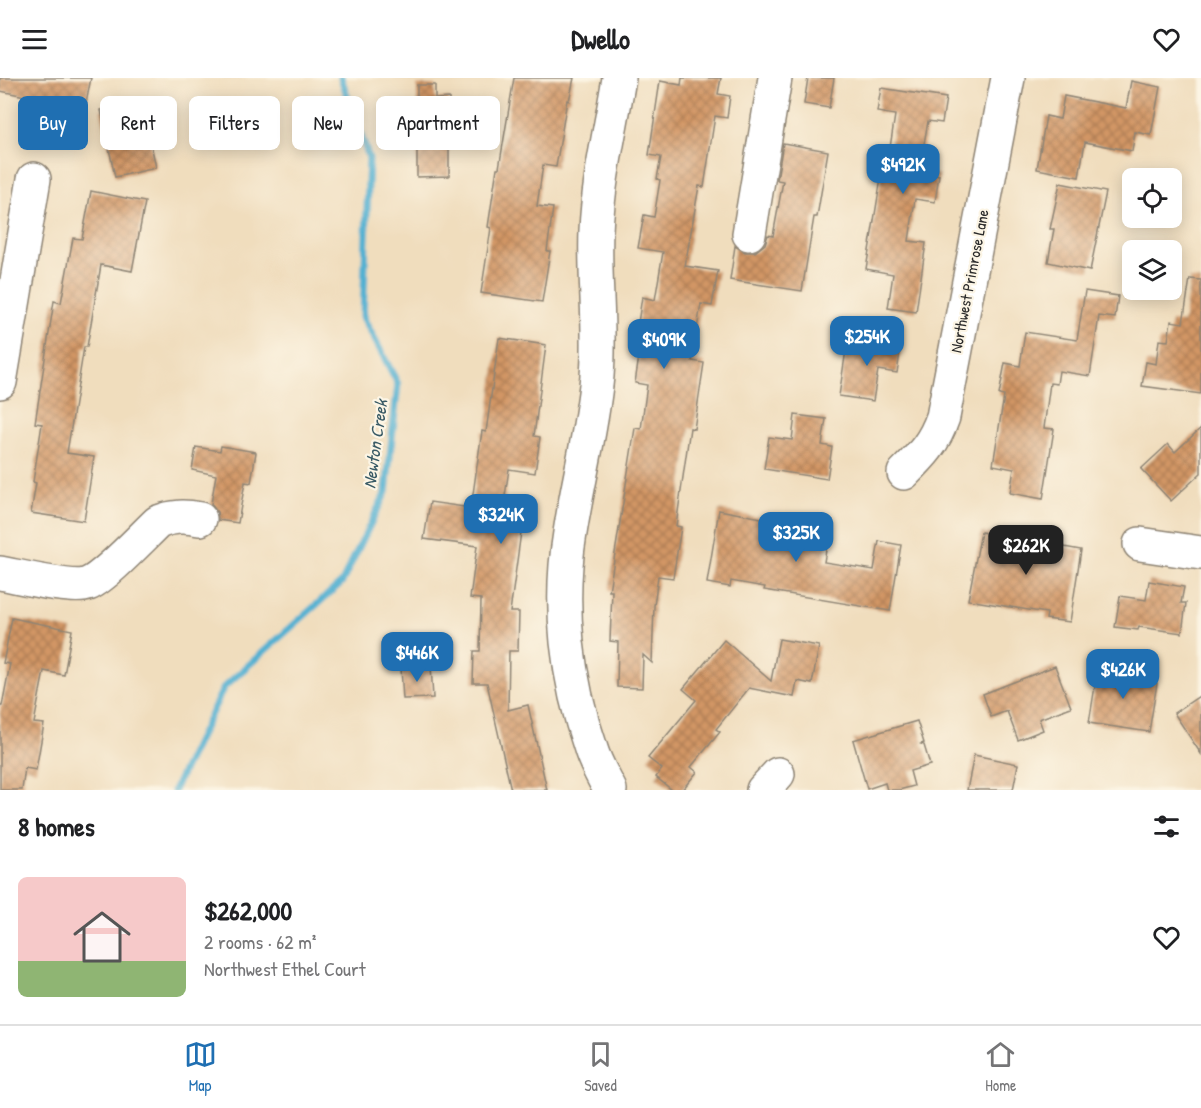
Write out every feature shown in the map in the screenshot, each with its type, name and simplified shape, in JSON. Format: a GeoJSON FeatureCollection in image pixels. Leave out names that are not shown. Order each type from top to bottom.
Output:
{"type":"FeatureCollection","features":[{"type":"Feature","properties":{"kind":"street"},"geometry":{"type":"LineString","coordinates":[[610,790],[591,750],[575,692],[566,635],[564,585],[569,535],[590,430],[597,378],[600,336],[596,230],[600,191],[619,78]]}},
{"type":"Feature","properties":{"kind":"street"},"geometry":{"type":"LineString","coordinates":[[749,234],[775,78]]}},
{"type":"Feature","properties":{"kind":"street","name":"Northwest Primrose Lane"},"geometry":{"type":"LineString","coordinates":[[904,472],[936,438],[943,417],[1008,78]]}},
{"type":"Feature","properties":{"kind":"street"},"geometry":{"type":"LineString","coordinates":[[0,382],[34,179]]}},
{"type":"Feature","properties":{"kind":"street"},"geometry":{"type":"LineString","coordinates":[[0,573],[73,586],[88,584],[103,574],[158,522],[170,517],[200,519]]}},
{"type":"Feature","properties":{"kind":"street"},"geometry":{"type":"LineString","coordinates":[[1140,544],[1201,553]]}},
{"type":"Feature","properties":{"kind":"building"},"geometry":{"type":"Polygon","coordinates":[[[0,78],[91,78],[87,96],[25,96],[0,91],[0,78]]]}},
{"type":"Feature","properties":{"kind":"building"},"geometry":{"type":"Polygon","coordinates":[[[514,78],[574,78],[569,101],[567,100],[556,167],[543,165],[537,206],[553,208],[547,251],[550,251],[542,302],[481,293],[497,168],[499,168],[514,78]]]}},
{"type":"Feature","properties":{"kind":"building"},"geometry":{"type":"Polygon","coordinates":[[[682,78],[721,78],[718,94],[730,96],[727,118],[715,116],[704,187],[699,186],[685,266],[718,271],[712,306],[701,304],[692,361],[704,363],[694,429],[690,428],[676,526],[681,527],[673,578],[658,576],[654,606],[652,663],[643,655],[642,688],[617,687],[618,642],[610,641],[612,591],[609,591],[635,428],[641,429],[647,385],[635,383],[642,337],[636,336],[642,297],[655,300],[663,252],[638,248],[644,215],[654,217],[660,180],[657,179],[661,157],[649,155],[660,81],[681,85],[682,78]]]}},
{"type":"Feature","properties":{"kind":"building"},"geometry":{"type":"Polygon","coordinates":[[[808,78],[834,78],[829,108],[804,104],[808,78]]]}},
{"type":"Feature","properties":{"kind":"building"},"geometry":{"type":"Polygon","coordinates":[[[1131,81],[1160,87],[1151,135],[1135,132],[1132,151],[1085,142],[1079,177],[1037,169],[1046,116],[1060,119],[1064,96],[1126,108],[1131,81]]]}},
{"type":"Feature","properties":{"kind":"building"},"geometry":{"type":"Polygon","coordinates":[[[417,85],[435,85],[435,96],[417,96],[417,85]]]}},
{"type":"Feature","properties":{"kind":"building"},"geometry":{"type":"Polygon","coordinates":[[[881,88],[946,98],[942,123],[928,121],[919,172],[939,175],[935,202],[915,199],[909,241],[926,243],[916,312],[888,308],[893,274],[866,269],[883,166],[887,167],[895,115],[877,112],[881,88]]]}},
{"type":"Feature","properties":{"kind":"building"},"geometry":{"type":"Polygon","coordinates":[[[783,143],[828,151],[802,291],[730,280],[735,246],[745,252],[755,252],[765,244],[768,235],[773,236],[783,181],[777,180],[783,143]]]}},
{"type":"Feature","properties":{"kind":"building"},"geometry":{"type":"Polygon","coordinates":[[[109,150],[152,150],[156,168],[115,177],[109,150]]]}},
{"type":"Feature","properties":{"kind":"building"},"geometry":{"type":"Polygon","coordinates":[[[417,150],[449,150],[449,176],[417,177],[417,150]]]}},
{"type":"Feature","properties":{"kind":"building"},"geometry":{"type":"Polygon","coordinates":[[[1060,183],[1106,192],[1090,271],[1048,262],[1054,229],[1050,229],[1060,183]]]}},
{"type":"Feature","properties":{"kind":"building"},"geometry":{"type":"Polygon","coordinates":[[[91,191],[145,202],[132,271],[101,265],[87,347],[84,347],[67,453],[94,457],[84,521],[31,513],[36,483],[33,482],[42,424],[35,423],[54,301],[61,303],[73,238],[82,239],[91,191]]]}},
{"type":"Feature","properties":{"kind":"building"},"geometry":{"type":"Polygon","coordinates":[[[1190,279],[1201,280],[1201,394],[1142,386],[1146,362],[1156,364],[1159,340],[1168,341],[1171,321],[1183,323],[1190,279]]]}},
{"type":"Feature","properties":{"kind":"building"},"geometry":{"type":"Polygon","coordinates":[[[1085,291],[1118,296],[1115,318],[1099,316],[1090,376],[1059,371],[1057,384],[1050,383],[1044,428],[1054,429],[1043,499],[1010,493],[1014,469],[993,465],[1004,396],[999,395],[1005,363],[1020,366],[1025,332],[1077,340],[1085,291]]]}},
{"type":"Feature","properties":{"kind":"building"},"geometry":{"type":"Polygon","coordinates":[[[848,337],[901,345],[897,373],[878,370],[873,401],[839,396],[848,337]]]}},
{"type":"Feature","properties":{"kind":"building"},"geometry":{"type":"Polygon","coordinates":[[[499,338],[546,345],[534,436],[540,437],[535,473],[509,469],[500,530],[521,532],[510,612],[519,612],[518,651],[509,651],[508,710],[528,705],[547,790],[511,790],[487,683],[473,683],[474,651],[480,651],[481,599],[470,598],[477,546],[424,539],[430,502],[471,508],[482,431],[486,432],[499,338]]]}},
{"type":"Feature","properties":{"kind":"building"},"geometry":{"type":"Polygon","coordinates":[[[795,415],[826,419],[822,445],[832,447],[827,479],[764,469],[769,437],[792,440],[795,415]]]}},
{"type":"Feature","properties":{"kind":"building"},"geometry":{"type":"Polygon","coordinates":[[[1201,428],[1201,473],[1171,501],[1141,469],[1168,444],[1175,452],[1201,428]]]}},
{"type":"Feature","properties":{"kind":"building"},"geometry":{"type":"Polygon","coordinates":[[[221,446],[256,452],[251,483],[245,482],[238,523],[218,520],[217,512],[211,504],[216,475],[192,470],[196,447],[220,451],[221,446]]]}},
{"type":"Feature","properties":{"kind":"building"},"geometry":{"type":"Polygon","coordinates":[[[719,510],[804,526],[803,534],[828,538],[824,562],[874,570],[879,541],[901,545],[890,611],[764,590],[765,587],[731,581],[730,587],[707,583],[719,510]]]}},
{"type":"Feature","properties":{"kind":"building"},"geometry":{"type":"Polygon","coordinates":[[[981,532],[1081,550],[1070,622],[1046,619],[1047,613],[968,600],[981,532]]]}},
{"type":"Feature","properties":{"kind":"building"},"geometry":{"type":"Polygon","coordinates":[[[1149,581],[1184,587],[1181,603],[1186,603],[1182,633],[1139,627],[1138,630],[1115,627],[1120,596],[1146,600],[1149,581]]]}},
{"type":"Feature","properties":{"kind":"building"},"geometry":{"type":"Polygon","coordinates":[[[12,618],[72,630],[64,675],[44,671],[34,723],[44,724],[36,770],[25,768],[22,790],[0,790],[0,706],[2,706],[10,664],[3,663],[12,618]]]}},
{"type":"Feature","properties":{"kind":"building"},"geometry":{"type":"Polygon","coordinates":[[[779,639],[819,646],[812,684],[797,681],[794,697],[749,688],[716,729],[720,732],[691,767],[697,772],[682,790],[672,790],[656,777],[662,769],[648,758],[696,700],[683,689],[724,640],[771,681],[779,639]]]}},
{"type":"Feature","properties":{"kind":"building"},"geometry":{"type":"Polygon","coordinates":[[[431,666],[433,698],[403,699],[401,668],[431,666]]]}},
{"type":"Feature","properties":{"kind":"building"},"geometry":{"type":"Polygon","coordinates":[[[1055,666],[1071,707],[1039,719],[1043,730],[1018,740],[1007,711],[991,717],[983,694],[1055,666]]]}},
{"type":"Feature","properties":{"kind":"building"},"geometry":{"type":"Polygon","coordinates":[[[1098,668],[1145,675],[1144,680],[1157,683],[1149,732],[1089,723],[1098,668]]]}},
{"type":"Feature","properties":{"kind":"building"},"geometry":{"type":"Polygon","coordinates":[[[1201,695],[1201,754],[1174,713],[1201,695]]]}},
{"type":"Feature","properties":{"kind":"building"},"geometry":{"type":"Polygon","coordinates":[[[917,721],[924,743],[921,744],[924,745],[930,765],[910,771],[914,786],[887,790],[885,783],[867,789],[853,740],[917,721]]]}},
{"type":"Feature","properties":{"kind":"building"},"geometry":{"type":"Polygon","coordinates":[[[974,755],[1018,764],[1013,790],[967,790],[974,755]]]}},
{"type":"Feature","properties":{"kind":"waterway","name":"Newton Creek"},"geometry":{"type":"LineString","coordinates":[[174,790],[224,687],[342,582],[386,492],[398,384],[363,317],[369,158],[341,78]]}}]}
